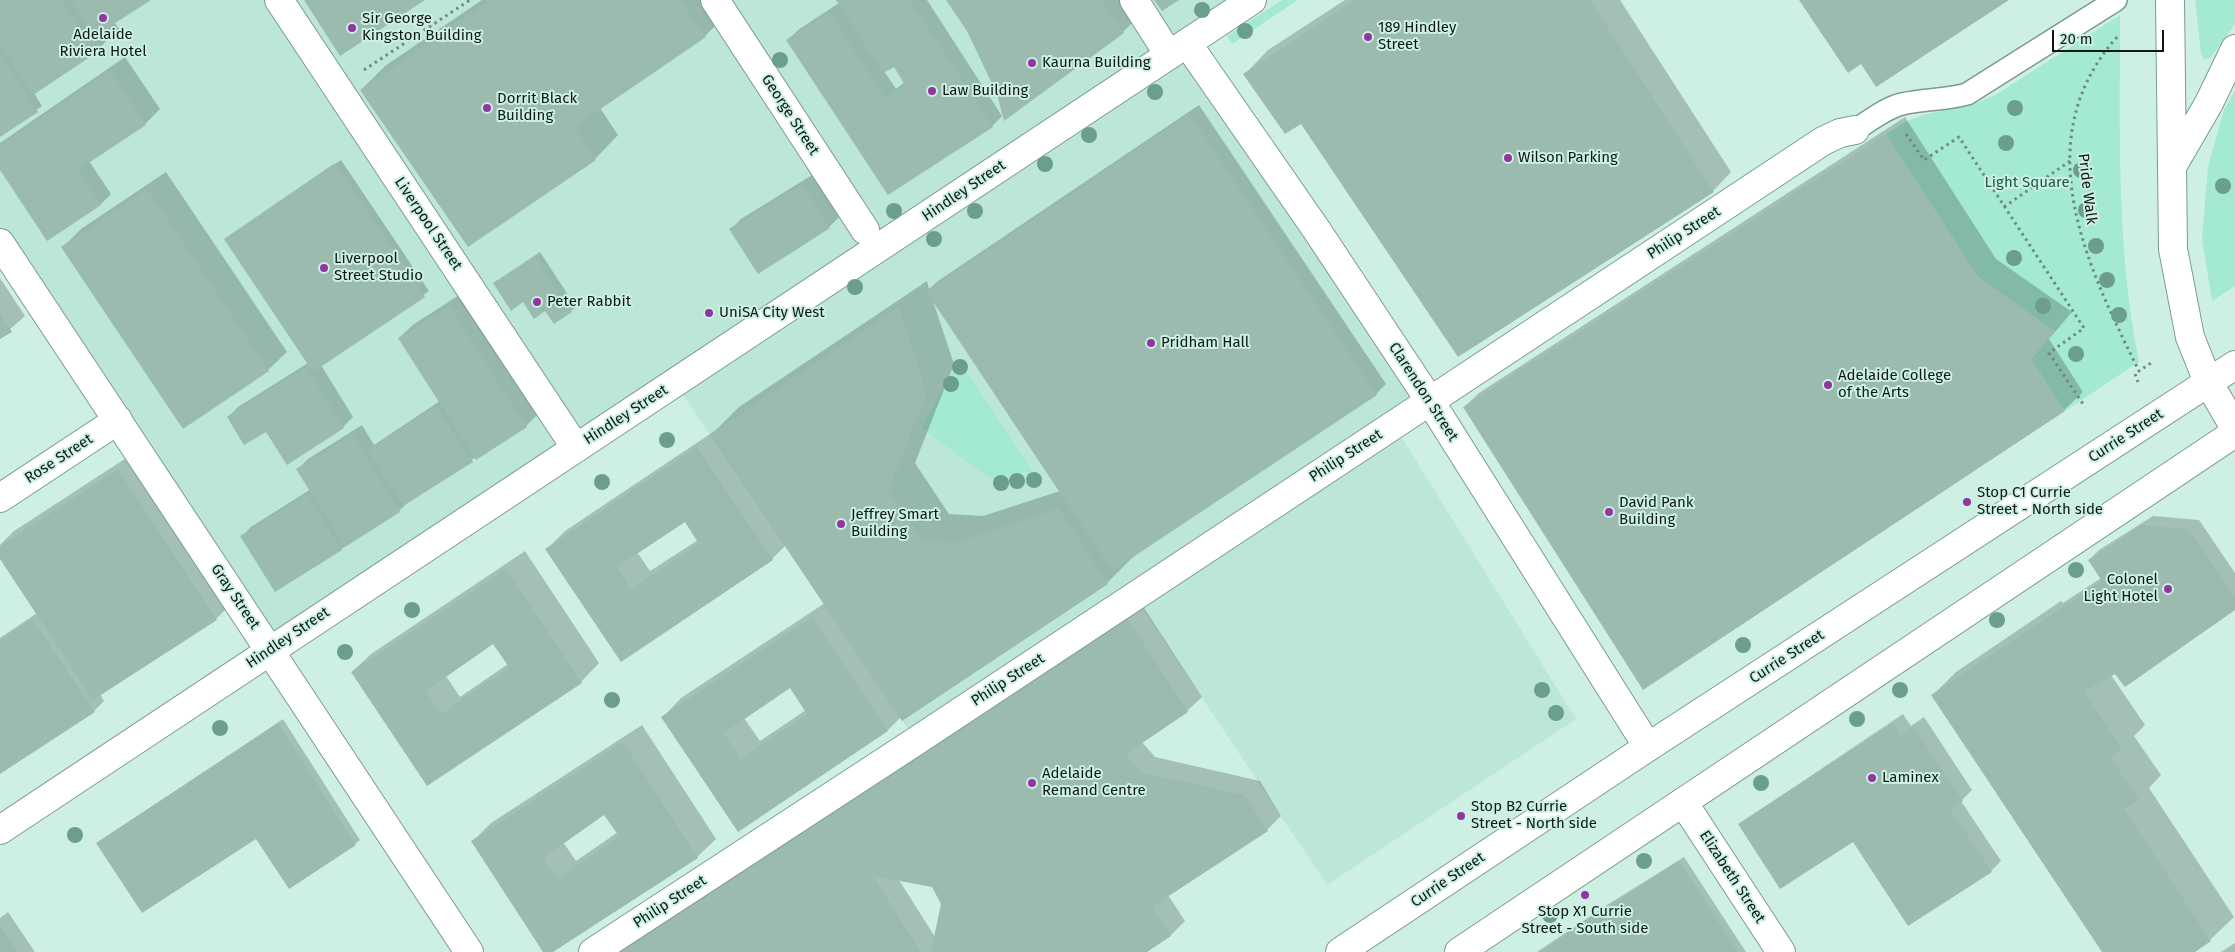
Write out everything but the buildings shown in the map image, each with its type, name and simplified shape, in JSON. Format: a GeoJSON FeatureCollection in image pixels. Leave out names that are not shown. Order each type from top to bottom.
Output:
{"type":"FeatureCollection","features":[{"type":"Feature","properties":{"kind":"street","name":"Liverpool Street"},"geometry":{"type":"LineString","coordinates":[[279,0],[576,448]]}},
{"type":"Feature","properties":{"kind":"street","name":"George Street"},"geometry":{"type":"LineString","coordinates":[[715,0],[865,230]]}},
{"type":"Feature","properties":{"kind":"street","name":"Clarendon Street"},"geometry":{"type":"LineString","coordinates":[[1134,0],[1178,49],[1316,229],[1430,401],[1648,747]]}},
{"type":"Feature","properties":{"kind":"street","name":"Hindley Street"},"geometry":{"type":"LineString","coordinates":[[0,830],[1252,0]]}},
{"type":"Feature","properties":{"kind":"street"},"geometry":{"type":"LineString","coordinates":[[2170,0],[2173,249],[2188,330],[2208,382],[2235,428]]}},
{"type":"Feature","properties":{"kind":"street"},"geometry":{"type":"LineString","coordinates":[[2173,165],[2210,103],[2235,49]]}},
{"type":"Feature","properties":{"kind":"street","name":"Philip Street"},"geometry":{"type":"LineString","coordinates":[[592,952],[1823,141],[1840,133],[1855,130]]}},
{"type":"Feature","properties":{"kind":"street","name":"Gray Street"},"geometry":{"type":"LineString","coordinates":[[0,243],[469,952]]}},
{"type":"Feature","properties":{"kind":"street","name":"Currie Street"},"geometry":{"type":"LineString","coordinates":[[1340,952],[1648,747],[2235,365]]}},
{"type":"Feature","properties":{"kind":"street","name":"Rose Street"},"geometry":{"type":"LineString","coordinates":[[0,498],[118,420]]}},
{"type":"Feature","properties":{"kind":"street"},"geometry":{"type":"LineString","coordinates":[[1459,952],[2235,433]]}},
{"type":"Feature","properties":{"kind":"street","name":"Elizabeth Street"},"geometry":{"type":"LineString","coordinates":[[1683,802],[1781,952]]}},
{"type":"Feature","properties":{"kind":"lane","name":"Philip Street"},"geometry":{"type":"LineString","coordinates":[[1855,130],[1903,104],[1942,100],[1967,94],[2116,0]]}},
{"type":"Feature","properties":{"kind":"path"},"geometry":{"type":"LineString","coordinates":[[338,88],[470,0]]}},
{"type":"Feature","properties":{"kind":"path","name":"Pride Walk"},"geometry":{"type":"LineString","coordinates":[[2121,32],[2091,73],[2076,106],[2070,138],[2070,161],[2075,214],[2095,278],[2139,371],[2154,361]]}},
{"type":"Feature","properties":{"kind":"path"},"geometry":{"type":"LineString","coordinates":[[1890,110],[1924,160],[1958,137],[2084,328],[2049,352],[2085,407]]}},
{"type":"Feature","properties":{"kind":"path"},"geometry":{"type":"LineString","coordinates":[[2004,207],[2070,161]]}},
{"type":"Feature","properties":{"kind":"path"},"geometry":{"type":"LineString","coordinates":[[2134,374],[2138,382]]}},
{"type":"Feature","properties":{"kind":"shaded area","name":"UniSA City West"},"geometry":{"type":"Polygon","coordinates":[[[0,0],[1252,0],[1187,43],[1430,401],[916,741],[675,383],[271,650],[0,243],[0,0]]]}},
{"type":"Feature","properties":{"kind":"shaded area"},"geometry":{"type":"Polygon","coordinates":[[[1402,438],[1576,719],[1327,885],[1140,605],[1402,438]]]}},
{"type":"Feature","properties":{"kind":"green space"},"geometry":{"type":"Polygon","coordinates":[[[1282,0],[1298,0],[1232,44],[1227,36],[1282,0]]]}},
{"type":"Feature","properties":{"kind":"green space"},"geometry":{"type":"Polygon","coordinates":[[[2195,0],[2235,0],[2235,24],[2211,57],[2204,60],[2201,53],[2195,0]]]}},
{"type":"Feature","properties":{"kind":"green space","name":"Light Square"},"geometry":{"type":"Polygon","coordinates":[[[2120,15],[2120,146],[2123,233],[2126,276],[2139,362],[2065,411],[2031,359],[2054,331],[1978,277],[1886,134],[1905,122],[1923,115],[1977,103],[1997,94],[2120,15]]]}},
{"type":"Feature","properties":{"kind":"green space"},"geometry":{"type":"Polygon","coordinates":[[[2235,90],[2235,286],[2212,301],[2202,239],[2208,167],[2224,110],[2235,90]]]}},
{"type":"Feature","properties":{"kind":"green space"},"geometry":{"type":"Polygon","coordinates":[[[958,359],[1033,472],[989,478],[922,428],[958,359]]]}},
{"type":"Feature","properties":{"kind":"place","name":"Adelaide Riviera Hotel"},"geometry":{"type":"Point","coordinates":[103,18]}},
{"type":"Feature","properties":{"kind":"place","name":"Sir George Kingston Building"},"geometry":{"type":"Point","coordinates":[352,28]}},
{"type":"Feature","properties":{"kind":"place","name":"189 Hindley Street"},"geometry":{"type":"Point","coordinates":[1368,37]}},
{"type":"Feature","properties":{"kind":"place","name":"Kaurna Building"},"geometry":{"type":"Point","coordinates":[1032,63]}},
{"type":"Feature","properties":{"kind":"place","name":"Law Building"},"geometry":{"type":"Point","coordinates":[932,91]}},
{"type":"Feature","properties":{"kind":"place","name":"Dorrit Black Building"},"geometry":{"type":"Point","coordinates":[487,108]}},
{"type":"Feature","properties":{"kind":"place","name":"Wilson Parking"},"geometry":{"type":"Point","coordinates":[1508,158]}},
{"type":"Feature","properties":{"kind":"place","name":"Liverpool Street Studio"},"geometry":{"type":"Point","coordinates":[324,268]}},
{"type":"Feature","properties":{"kind":"place","name":"Peter Rabbit"},"geometry":{"type":"Point","coordinates":[537,302]}},
{"type":"Feature","properties":{"kind":"place","name":"UniSA City West"},"geometry":{"type":"Point","coordinates":[709,313]}},
{"type":"Feature","properties":{"kind":"place","name":"Pridham Hall"},"geometry":{"type":"Point","coordinates":[1151,343]}},
{"type":"Feature","properties":{"kind":"place","name":"Adelaide College of the Arts"},"geometry":{"type":"Point","coordinates":[1828,385]}},
{"type":"Feature","properties":{"kind":"place","name":"Stop C1 Currie Street - North side"},"geometry":{"type":"Point","coordinates":[1967,502]}},
{"type":"Feature","properties":{"kind":"place","name":"David Pank Building"},"geometry":{"type":"Point","coordinates":[1609,512]}},
{"type":"Feature","properties":{"kind":"place","name":"Jeffrey Smart Building"},"geometry":{"type":"Point","coordinates":[841,524]}},
{"type":"Feature","properties":{"kind":"place","name":"Colonel Light Hotel"},"geometry":{"type":"Point","coordinates":[2168,589]}},
{"type":"Feature","properties":{"kind":"place","name":"Laminex"},"geometry":{"type":"Point","coordinates":[1872,778]}},
{"type":"Feature","properties":{"kind":"place","name":"Adelaide Remand Centre"},"geometry":{"type":"Point","coordinates":[1032,783]}},
{"type":"Feature","properties":{"kind":"place","name":"Stop B2 Currie Street - North side"},"geometry":{"type":"Point","coordinates":[1461,816]}},
{"type":"Feature","properties":{"kind":"place","name":"Stop X1 Currie Street - South side"},"geometry":{"type":"Point","coordinates":[1585,895]}}]}
